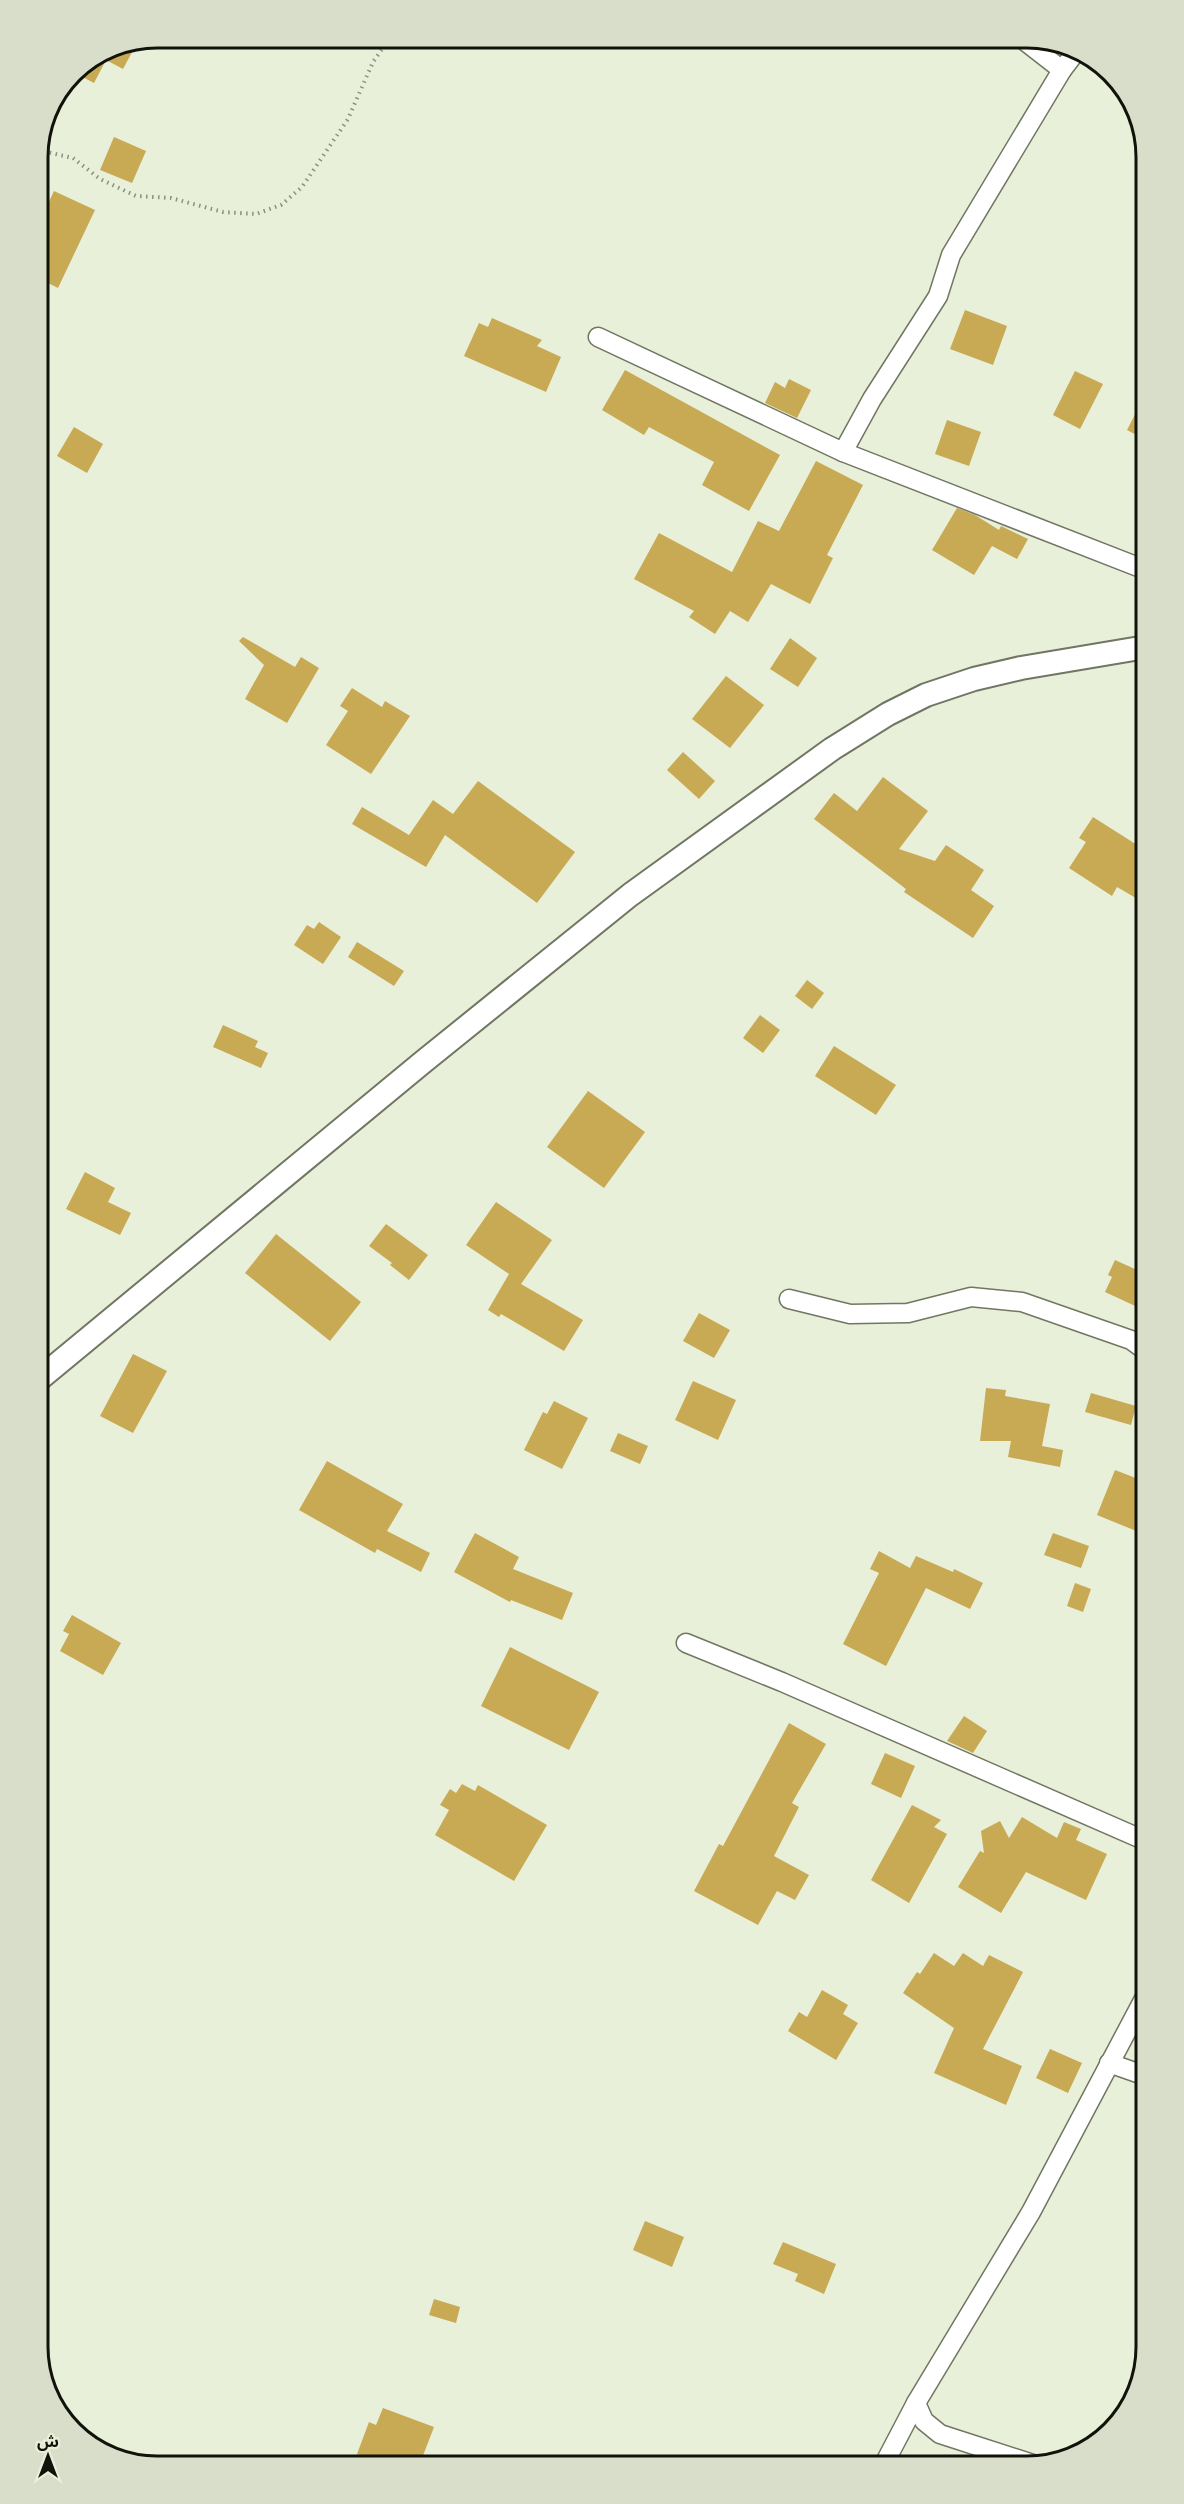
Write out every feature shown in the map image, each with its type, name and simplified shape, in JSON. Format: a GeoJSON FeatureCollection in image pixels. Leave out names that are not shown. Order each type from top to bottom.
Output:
{"type":"FeatureCollection","features":[{"type":"Feature","properties":{"kind":"street"},"geometry":{"type":"LineString","coordinates":[[1034,48],[1062,70]]}},
{"type":"Feature","properties":{"kind":"street"},"geometry":{"type":"LineString","coordinates":[[843,452],[872,399],[938,296],[951,255],[1071,58]]}},
{"type":"Feature","properties":{"kind":"street"},"geometry":{"type":"LineString","coordinates":[[598,337],[843,452],[1136,566]]}},
{"type":"Feature","properties":{"kind":"street"},"geometry":{"type":"LineString","coordinates":[[48,1372],[414,1069],[630,895],[832,749],[888,714],[926,695],[1021,668],[1136,649]]}},
{"type":"Feature","properties":{"kind":"street"},"geometry":{"type":"LineString","coordinates":[[789,1299],[850,1314],[908,1313],[971,1297],[1022,1302],[1136,1344]]}},
{"type":"Feature","properties":{"kind":"street"},"geometry":{"type":"LineString","coordinates":[[686,1643],[782,1682],[1136,1837]]}},
{"type":"Feature","properties":{"kind":"street"},"geometry":{"type":"LineString","coordinates":[[888,2456],[916,2403],[1031,2212],[1136,2013]]}},
{"type":"Feature","properties":{"kind":"street"},"geometry":{"type":"LineString","coordinates":[[1109,2063],[1136,2072]]}},
{"type":"Feature","properties":{"kind":"street"},"geometry":{"type":"LineString","coordinates":[[916,2403],[924,2421],[940,2434],[1008,2456]]}},
{"type":"Feature","properties":{"kind":"path"},"geometry":{"type":"LineString","coordinates":[[48,152],[73,158],[100,178],[136,196],[171,198],[224,212],[256,214],[281,205],[302,187],[348,118],[373,62],[383,48]]}},
{"type":"Feature","properties":{"kind":"building"},"geometry":{"type":"Polygon","coordinates":[[[133,51],[123,69],[107,60],[133,51]]]}},
{"type":"Feature","properties":{"kind":"building"},"geometry":{"type":"Polygon","coordinates":[[[105,61],[94,83],[83,77],[105,61]]]}},
{"type":"Feature","properties":{"kind":"building"},"geometry":{"type":"Polygon","coordinates":[[[114,137],[146,151],[132,183],[100,170],[114,137]]]}},
{"type":"Feature","properties":{"kind":"building"},"geometry":{"type":"Polygon","coordinates":[[[54,191],[95,210],[58,288],[48,283],[48,204],[54,191]]]}},
{"type":"Feature","properties":{"kind":"building"},"geometry":{"type":"Polygon","coordinates":[[[965,310],[1007,326],[993,365],[950,349],[965,310]]]}},
{"type":"Feature","properties":{"kind":"building"},"geometry":{"type":"Polygon","coordinates":[[[492,318],[542,340],[537,346],[561,357],[546,392],[464,356],[479,323],[488,327],[492,318]]]}},
{"type":"Feature","properties":{"kind":"building"},"geometry":{"type":"Polygon","coordinates":[[[625,370],[780,455],[749,511],[702,485],[714,462],[649,427],[644,435],[602,410],[625,370]]]}},
{"type":"Feature","properties":{"kind":"building"},"geometry":{"type":"Polygon","coordinates":[[[1075,371],[1103,384],[1080,429],[1053,415],[1075,371]]]}},
{"type":"Feature","properties":{"kind":"building"},"geometry":{"type":"Polygon","coordinates":[[[789,379],[811,390],[797,418],[765,403],[775,382],[785,388],[789,379]]]}},
{"type":"Feature","properties":{"kind":"building"},"geometry":{"type":"Polygon","coordinates":[[[1136,412],[1136,435],[1127,430],[1136,412]]]}},
{"type":"Feature","properties":{"kind":"building"},"geometry":{"type":"Polygon","coordinates":[[[947,420],[981,432],[969,466],[935,454],[947,420]]]}},
{"type":"Feature","properties":{"kind":"building"},"geometry":{"type":"Polygon","coordinates":[[[74,427],[103,444],[87,473],[57,456],[74,427]]]}},
{"type":"Feature","properties":{"kind":"building"},"geometry":{"type":"Polygon","coordinates":[[[816,461],[863,485],[827,555],[833,558],[810,604],[771,584],[748,622],[730,611],[715,634],[689,617],[694,611],[634,579],[659,533],[732,572],[758,521],[779,531],[816,461]]]}},
{"type":"Feature","properties":{"kind":"building"},"geometry":{"type":"Polygon","coordinates":[[[957,508],[975,515],[999,530],[1001,526],[1028,539],[1017,559],[992,546],[974,575],[932,550],[957,508]]]}},
{"type":"Feature","properties":{"kind":"building"},"geometry":{"type":"Polygon","coordinates":[[[243,637],[295,667],[301,657],[319,668],[287,723],[245,699],[264,665],[239,641],[243,637]]]}},
{"type":"Feature","properties":{"kind":"building"},"geometry":{"type":"Polygon","coordinates":[[[790,638],[817,658],[798,687],[770,669],[790,638]]]}},
{"type":"Feature","properties":{"kind":"building"},"geometry":{"type":"Polygon","coordinates":[[[726,676],[764,705],[730,748],[692,719],[726,676]]]}},
{"type":"Feature","properties":{"kind":"building"},"geometry":{"type":"Polygon","coordinates":[[[352,688],[382,707],[385,701],[410,716],[371,774],[326,745],[348,711],[340,706],[352,688]]]}},
{"type":"Feature","properties":{"kind":"building"},"geometry":{"type":"Polygon","coordinates":[[[683,752],[715,781],[699,799],[667,770],[683,752]]]}},
{"type":"Feature","properties":{"kind":"building"},"geometry":{"type":"Polygon","coordinates":[[[883,777],[928,811],[899,849],[935,861],[946,845],[984,870],[971,890],[994,906],[973,938],[904,892],[906,889],[814,819],[834,793],[857,811],[883,777]]]}},
{"type":"Feature","properties":{"kind":"building"},"geometry":{"type":"Polygon","coordinates":[[[478,781],[575,852],[537,903],[445,835],[426,867],[352,824],[362,807],[409,835],[433,800],[453,814],[478,781]]]}},
{"type":"Feature","properties":{"kind":"building"},"geometry":{"type":"Polygon","coordinates":[[[1093,817],[1136,844],[1136,898],[1117,887],[1112,896],[1069,868],[1086,842],[1079,838],[1093,817]]]}},
{"type":"Feature","properties":{"kind":"building"},"geometry":{"type":"Polygon","coordinates":[[[319,922],[341,937],[323,964],[294,945],[307,925],[314,929],[319,922]]]}},
{"type":"Feature","properties":{"kind":"building"},"geometry":{"type":"Polygon","coordinates":[[[357,942],[404,971],[394,986],[348,957],[357,942]]]}},
{"type":"Feature","properties":{"kind":"building"},"geometry":{"type":"Polygon","coordinates":[[[807,980],[824,993],[812,1009],[795,996],[807,980]]]}},
{"type":"Feature","properties":{"kind":"building"},"geometry":{"type":"Polygon","coordinates":[[[760,1015],[780,1030],[763,1053],[743,1038],[760,1015]]]}},
{"type":"Feature","properties":{"kind":"building"},"geometry":{"type":"Polygon","coordinates":[[[223,1025],[258,1041],[255,1047],[268,1053],[261,1068],[213,1047],[223,1025]]]}},
{"type":"Feature","properties":{"kind":"building"},"geometry":{"type":"Polygon","coordinates":[[[834,1046],[896,1085],[876,1115],[815,1076],[834,1046]]]}},
{"type":"Feature","properties":{"kind":"building"},"geometry":{"type":"Polygon","coordinates":[[[588,1091],[645,1132],[604,1188],[547,1147],[588,1091]]]}},
{"type":"Feature","properties":{"kind":"building"},"geometry":{"type":"Polygon","coordinates":[[[85,1172],[115,1188],[108,1202],[131,1213],[120,1235],[66,1209],[85,1172]]]}},
{"type":"Feature","properties":{"kind":"building"},"geometry":{"type":"Polygon","coordinates":[[[496,1202],[552,1240],[521,1284],[583,1320],[564,1351],[501,1314],[499,1317],[488,1310],[509,1274],[466,1245],[496,1202]]]}},
{"type":"Feature","properties":{"kind":"building"},"geometry":{"type":"Polygon","coordinates":[[[386,1224],[428,1255],[409,1280],[390,1265],[392,1263],[369,1246],[386,1224]]]}},
{"type":"Feature","properties":{"kind":"building"},"geometry":{"type":"Polygon","coordinates":[[[276,1234],[361,1302],[330,1341],[245,1273],[276,1234]]]}},
{"type":"Feature","properties":{"kind":"building"},"geometry":{"type":"Polygon","coordinates":[[[1115,1260],[1136,1269],[1136,1306],[1105,1292],[1112,1277],[1108,1275],[1115,1260]]]}},
{"type":"Feature","properties":{"kind":"building"},"geometry":{"type":"Polygon","coordinates":[[[699,1313],[730,1330],[714,1358],[683,1341],[699,1313]]]}},
{"type":"Feature","properties":{"kind":"building"},"geometry":{"type":"Polygon","coordinates":[[[133,1354],[167,1371],[133,1433],[100,1416],[133,1354]]]}},
{"type":"Feature","properties":{"kind":"building"},"geometry":{"type":"Polygon","coordinates":[[[693,1381],[736,1400],[718,1440],[675,1420],[693,1381]]]}},
{"type":"Feature","properties":{"kind":"building"},"geometry":{"type":"Polygon","coordinates":[[[986,1388],[1006,1390],[1005,1396],[1050,1404],[1042,1446],[1063,1450],[1060,1467],[1008,1457],[1011,1441],[980,1441],[986,1388]]]}},
{"type":"Feature","properties":{"kind":"building"},"geometry":{"type":"Polygon","coordinates":[[[1091,1393],[1136,1406],[1131,1425],[1085,1412],[1091,1393]]]}},
{"type":"Feature","properties":{"kind":"building"},"geometry":{"type":"Polygon","coordinates":[[[554,1401],[588,1418],[562,1469],[524,1450],[543,1412],[547,1414],[554,1401]]]}},
{"type":"Feature","properties":{"kind":"building"},"geometry":{"type":"Polygon","coordinates":[[[618,1433],[648,1446],[640,1464],[610,1451],[618,1433]]]}},
{"type":"Feature","properties":{"kind":"building"},"geometry":{"type":"Polygon","coordinates":[[[327,1461],[403,1504],[387,1531],[430,1553],[421,1572],[377,1549],[375,1553],[299,1510],[327,1461]]]}},
{"type":"Feature","properties":{"kind":"building"},"geometry":{"type":"Polygon","coordinates":[[[1115,1470],[1136,1478],[1136,1531],[1097,1515],[1115,1470]]]}},
{"type":"Feature","properties":{"kind":"building"},"geometry":{"type":"Polygon","coordinates":[[[475,1533],[519,1557],[513,1569],[573,1593],[562,1620],[511,1600],[510,1602],[454,1572],[475,1533]]]}},
{"type":"Feature","properties":{"kind":"building"},"geometry":{"type":"Polygon","coordinates":[[[1053,1533],[1089,1546],[1081,1568],[1044,1555],[1053,1533]]]}},
{"type":"Feature","properties":{"kind":"building"},"geometry":{"type":"Polygon","coordinates":[[[879,1551],[910,1568],[916,1556],[953,1572],[954,1569],[983,1583],[970,1609],[926,1588],[886,1666],[843,1644],[879,1573],[870,1569],[879,1551]]]}},
{"type":"Feature","properties":{"kind":"building"},"geometry":{"type":"Polygon","coordinates":[[[1075,1583],[1091,1589],[1083,1612],[1067,1606],[1075,1583]]]}},
{"type":"Feature","properties":{"kind":"building"},"geometry":{"type":"Polygon","coordinates":[[[72,1615],[121,1643],[103,1675],[60,1651],[69,1634],[63,1631],[72,1615]]]}},
{"type":"Feature","properties":{"kind":"building"},"geometry":{"type":"Polygon","coordinates":[[[510,1647],[599,1692],[569,1750],[481,1706],[510,1647]]]}},
{"type":"Feature","properties":{"kind":"building"},"geometry":{"type":"Polygon","coordinates":[[[964,1716],[987,1731],[973,1753],[947,1741],[964,1716]]]}},
{"type":"Feature","properties":{"kind":"building"},"geometry":{"type":"Polygon","coordinates":[[[789,1723],[826,1744],[792,1803],[799,1807],[774,1856],[809,1875],[795,1900],[777,1891],[758,1925],[694,1891],[719,1844],[723,1846],[789,1723]]]}},
{"type":"Feature","properties":{"kind":"building"},"geometry":{"type":"Polygon","coordinates":[[[885,1753],[915,1766],[901,1798],[871,1784],[885,1753]]]}},
{"type":"Feature","properties":{"kind":"building"},"geometry":{"type":"Polygon","coordinates":[[[462,1784],[475,1791],[478,1785],[547,1825],[514,1881],[435,1835],[449,1810],[440,1805],[450,1789],[456,1793],[462,1784]]]}},
{"type":"Feature","properties":{"kind":"building"},"geometry":{"type":"Polygon","coordinates":[[[912,1805],[941,1820],[934,1827],[947,1834],[909,1903],[871,1880],[912,1805]]]}},
{"type":"Feature","properties":{"kind":"building"},"geometry":{"type":"Polygon","coordinates":[[[1022,1817],[1057,1838],[1064,1822],[1081,1829],[1076,1840],[1107,1854],[1086,1900],[1026,1872],[1001,1913],[958,1887],[980,1851],[984,1853],[981,1831],[1000,1821],[1009,1838],[1022,1817]]]}},
{"type":"Feature","properties":{"kind":"building"},"geometry":{"type":"Polygon","coordinates":[[[934,1953],[954,1966],[963,1953],[983,1966],[989,1955],[1023,1972],[983,2049],[1022,2066],[1006,2105],[934,2073],[954,2028],[903,1993],[934,1953]]]}},
{"type":"Feature","properties":{"kind":"building"},"geometry":{"type":"Polygon","coordinates":[[[822,1990],[848,2005],[843,2014],[858,2023],[836,2060],[788,2031],[799,2012],[807,2017],[822,1990]]]}},
{"type":"Feature","properties":{"kind":"building"},"geometry":{"type":"Polygon","coordinates":[[[1050,2049],[1082,2063],[1068,2093],[1036,2078],[1050,2049]]]}},
{"type":"Feature","properties":{"kind":"building"},"geometry":{"type":"Polygon","coordinates":[[[645,2221],[684,2237],[672,2267],[633,2250],[645,2221]]]}},
{"type":"Feature","properties":{"kind":"building"},"geometry":{"type":"Polygon","coordinates":[[[783,2242],[836,2264],[824,2294],[795,2281],[798,2274],[773,2264],[783,2242]]]}},
{"type":"Feature","properties":{"kind":"building"},"geometry":{"type":"Polygon","coordinates":[[[434,2299],[460,2307],[456,2323],[429,2315],[434,2299]]]}},
{"type":"Feature","properties":{"kind":"building"},"geometry":{"type":"Polygon","coordinates":[[[383,2408],[434,2427],[423,2456],[362,2456],[357,2454],[369,2422],[376,2425],[383,2408]]]}}]}
